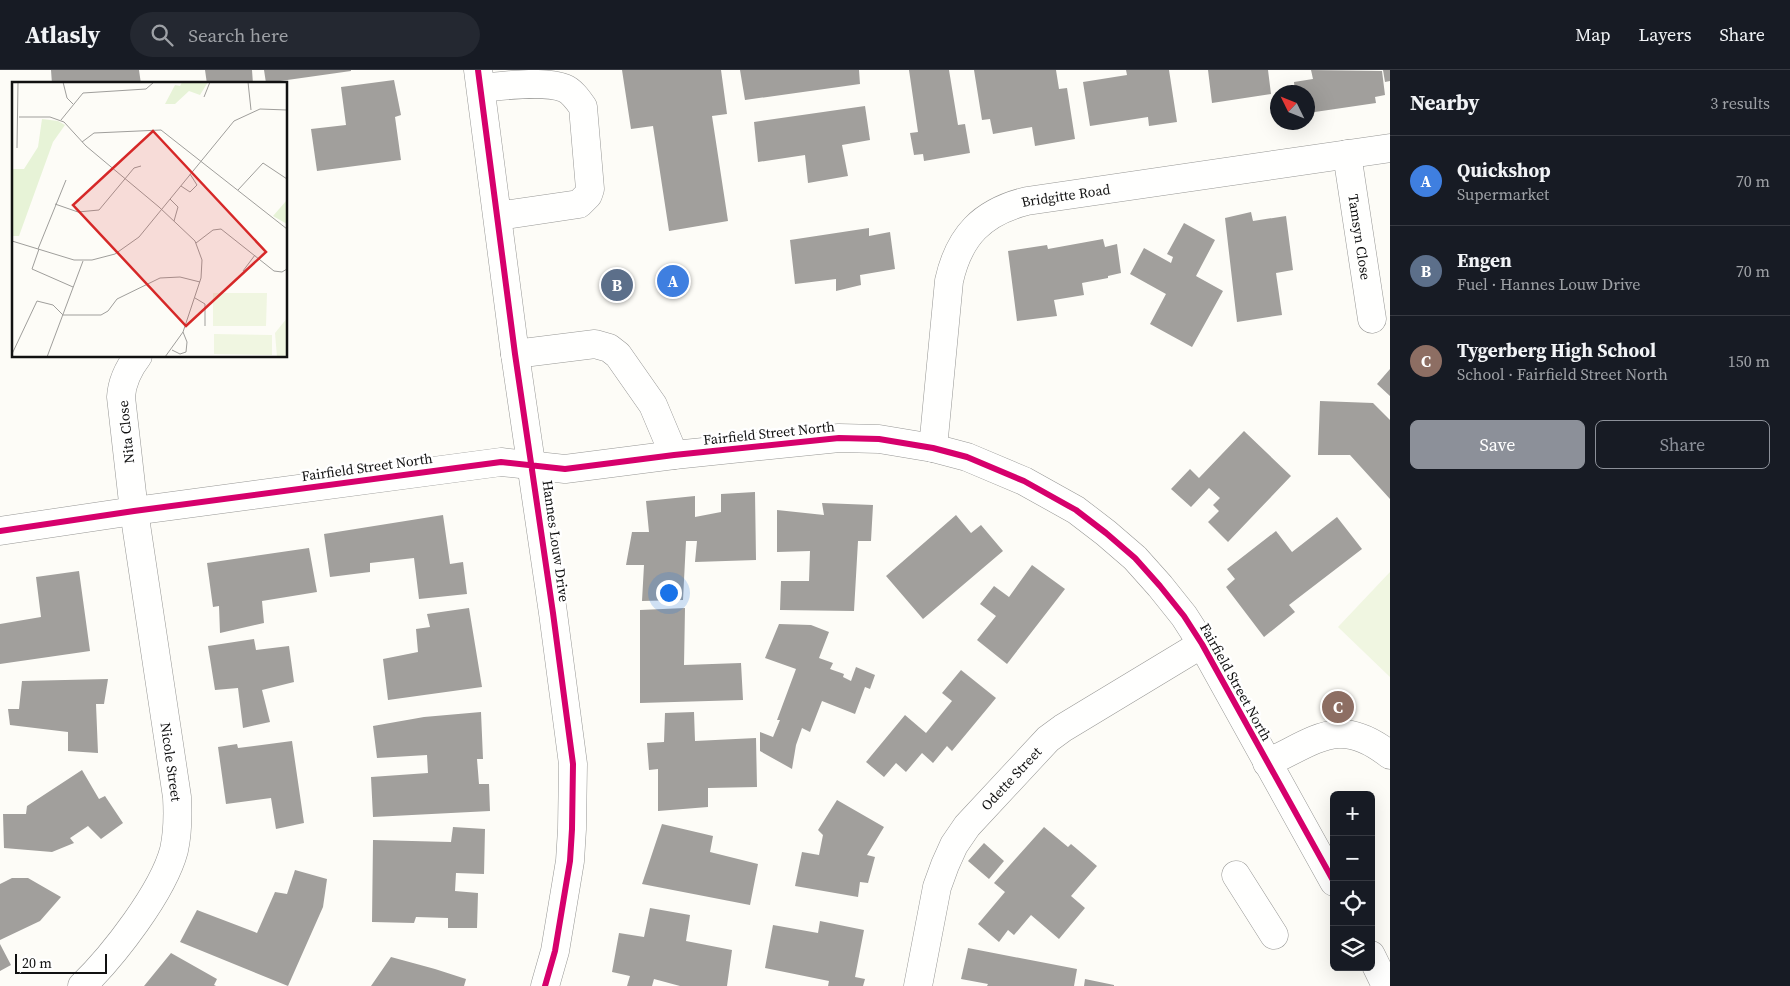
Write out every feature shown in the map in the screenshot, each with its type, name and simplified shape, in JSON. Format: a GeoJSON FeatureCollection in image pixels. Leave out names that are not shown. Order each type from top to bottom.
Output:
{"type":"FeatureCollection","features":[{"type":"Feature","properties":{"kind":"street","name":"Hannes Louw Drive"},"geometry":{"type":"LineString","coordinates":[[480,79],[515,354],[573,764],[572,829],[568,877],[555,952],[545,986]]}},
{"type":"Feature","properties":{"kind":"street"},"geometry":{"type":"LineString","coordinates":[[480,79],[565,88],[575,96],[583,107],[590,189],[588,195],[579,204],[498,216]]}},
{"type":"Feature","properties":{"kind":"street","name":"Bridgitte Road"},"geometry":{"type":"LineString","coordinates":[[933,448],[949,281],[953,263],[960,247],[970,232],[982,221],[1010,205],[1027,201],[1390,148]]}},
{"type":"Feature","properties":{"kind":"street","name":"Tamsyn Close"},"geometry":{"type":"LineString","coordinates":[[1347,154],[1372,319]]}},
{"type":"Feature","properties":{"kind":"street"},"geometry":{"type":"LineString","coordinates":[[515,354],[595,344],[609,348],[618,355],[653,405],[674,455]]}},
{"type":"Feature","properties":{"kind":"street","name":"Nita Close"},"geometry":{"type":"LineString","coordinates":[[134,511],[122,386],[137,358]]}},
{"type":"Feature","properties":{"kind":"street","name":"Fairfield Street North"},"geometry":{"type":"LineString","coordinates":[[0,531],[134,511],[501,462],[565,469],[674,455],[839,438],[878,439],[933,448],[966,458],[1024,481],[1076,510],[1135,558],[1184,616],[1202,644],[1333,881]]}},
{"type":"Feature","properties":{"kind":"street","name":"Nicole Street"},"geometry":{"type":"LineString","coordinates":[[82,986],[114,950],[152,896],[174,851],[178,825],[177,797],[134,511]]}},
{"type":"Feature","properties":{"kind":"street","name":"Odette Street"},"geometry":{"type":"LineString","coordinates":[[918,986],[937,886],[954,845],[967,826],[1048,739],[1202,644]]}},
{"type":"Feature","properties":{"kind":"street"},"geometry":{"type":"LineString","coordinates":[[1267,764],[1327,734],[1341,732],[1353,734],[1377,744],[1390,755]]}},
{"type":"Feature","properties":{"kind":"street"},"geometry":{"type":"LineString","coordinates":[[1236,874],[1274,935]]}},
{"type":"Feature","properties":{"kind":"street"},"geometry":{"type":"LineString","coordinates":[[1375,963],[1386,986]]}},
{"type":"Feature","properties":{"kind":"green space"},"geometry":{"type":"Polygon","coordinates":[[[1390,572],[1390,677],[1338,627],[1390,572]]]}},
{"type":"Feature","properties":{"kind":"building"},"geometry":{"type":"Polygon","coordinates":[[[51,70],[139,70],[141,82],[52,82],[51,70]]]}},
{"type":"Feature","properties":{"kind":"building"},"geometry":{"type":"Polygon","coordinates":[[[205,70],[252,70],[253,82],[207,82],[205,70]]]}},
{"type":"Feature","properties":{"kind":"building"},"geometry":{"type":"Polygon","coordinates":[[[264,70],[351,70],[273,82],[266,82],[264,70]]]}},
{"type":"Feature","properties":{"kind":"building"},"geometry":{"type":"Polygon","coordinates":[[[622,70],[721,70],[727,114],[712,116],[728,221],[669,231],[653,126],[631,129],[622,70]]]}},
{"type":"Feature","properties":{"kind":"building"},"geometry":{"type":"Polygon","coordinates":[[[740,70],[859,70],[860,84],[745,100],[740,70]]]}},
{"type":"Feature","properties":{"kind":"building"},"geometry":{"type":"Polygon","coordinates":[[[909,70],[949,70],[958,125],[965,124],[970,153],[924,161],[923,154],[914,155],[910,133],[918,132],[909,70]]]}},
{"type":"Feature","properties":{"kind":"building"},"geometry":{"type":"Polygon","coordinates":[[[974,70],[1056,70],[1059,89],[1067,88],[1075,139],[1035,146],[1032,127],[993,134],[990,119],[982,120],[974,70]]]}},
{"type":"Feature","properties":{"kind":"building"},"geometry":{"type":"Polygon","coordinates":[[[1126,70],[1169,70],[1177,122],[1149,126],[1148,117],[1090,126],[1083,82],[1127,75],[1126,70]]]}},
{"type":"Feature","properties":{"kind":"building"},"geometry":{"type":"Polygon","coordinates":[[[1208,70],[1268,70],[1270,94],[1212,103],[1208,70]]]}},
{"type":"Feature","properties":{"kind":"building"},"geometry":{"type":"Polygon","coordinates":[[[1311,70],[1382,71],[1385,95],[1375,97],[1376,103],[1315,112],[1315,85],[1294,85],[1294,82],[1313,79],[1311,70]]]}},
{"type":"Feature","properties":{"kind":"building"},"geometry":{"type":"Polygon","coordinates":[[[1383,70],[1390,70],[1390,81],[1385,82],[1383,70]]]}},
{"type":"Feature","properties":{"kind":"building"},"geometry":{"type":"Polygon","coordinates":[[[394,80],[401,115],[395,117],[401,160],[317,171],[311,129],[346,125],[341,87],[394,80]]]}},
{"type":"Feature","properties":{"kind":"building"},"geometry":{"type":"Polygon","coordinates":[[[865,106],[870,140],[842,145],[848,176],[808,183],[805,155],[758,162],[754,122],[865,106]]]}},
{"type":"Feature","properties":{"kind":"building"},"geometry":{"type":"Polygon","coordinates":[[[1251,212],[1253,221],[1286,216],[1293,270],[1276,273],[1282,315],[1237,322],[1225,218],[1251,212]]]}},
{"type":"Feature","properties":{"kind":"building"},"geometry":{"type":"Polygon","coordinates":[[[1184,223],[1215,240],[1196,276],[1223,291],[1192,347],[1150,324],[1166,294],[1130,274],[1144,248],[1171,263],[1173,257],[1167,254],[1184,223]]]}},
{"type":"Feature","properties":{"kind":"building"},"geometry":{"type":"Polygon","coordinates":[[[869,228],[869,236],[890,232],[895,269],[860,275],[861,285],[836,291],[836,279],[795,284],[790,240],[869,228]]]}},
{"type":"Feature","properties":{"kind":"building"},"geometry":{"type":"Polygon","coordinates":[[[1103,239],[1105,247],[1117,244],[1121,273],[1108,276],[1108,278],[1082,283],[1084,295],[1054,300],[1057,316],[1017,321],[1008,251],[1047,245],[1048,249],[1103,239]]]}},
{"type":"Feature","properties":{"kind":"building"},"geometry":{"type":"Polygon","coordinates":[[[1390,369],[1390,396],[1377,384],[1390,369]]]}},
{"type":"Feature","properties":{"kind":"building"},"geometry":{"type":"Polygon","coordinates":[[[1320,401],[1373,403],[1390,420],[1390,499],[1350,455],[1318,455],[1320,401]]]}},
{"type":"Feature","properties":{"kind":"building"},"geometry":{"type":"Polygon","coordinates":[[[1244,431],[1291,476],[1228,542],[1208,522],[1219,511],[1213,505],[1220,498],[1209,488],[1191,507],[1171,489],[1190,469],[1199,478],[1244,431]]]}},
{"type":"Feature","properties":{"kind":"building"},"geometry":{"type":"Polygon","coordinates":[[[755,492],[756,560],[695,562],[697,541],[686,541],[683,600],[642,601],[644,565],[626,565],[632,532],[649,532],[646,501],[695,496],[695,517],[721,512],[721,494],[755,492]]]}},
{"type":"Feature","properties":{"kind":"building"},"geometry":{"type":"Polygon","coordinates":[[[822,503],[873,505],[871,541],[858,541],[854,611],[780,610],[781,581],[809,581],[810,551],[777,552],[777,510],[824,515],[822,503]]]}},
{"type":"Feature","properties":{"kind":"building"},"geometry":{"type":"Polygon","coordinates":[[[443,515],[450,564],[463,562],[467,594],[419,599],[414,558],[370,563],[370,572],[330,577],[324,534],[443,515]]]}},
{"type":"Feature","properties":{"kind":"building"},"geometry":{"type":"Polygon","coordinates":[[[956,515],[971,533],[981,525],[1003,551],[923,619],[886,576],[956,515]]]}},
{"type":"Feature","properties":{"kind":"building"},"geometry":{"type":"Polygon","coordinates":[[[1337,517],[1362,549],[1289,605],[1295,612],[1264,637],[1226,587],[1235,579],[1227,569],[1276,531],[1292,552],[1337,517]]]}},
{"type":"Feature","properties":{"kind":"building"},"geometry":{"type":"Polygon","coordinates":[[[309,548],[317,592],[262,601],[264,623],[220,633],[219,606],[213,607],[207,563],[309,548]]]}},
{"type":"Feature","properties":{"kind":"building"},"geometry":{"type":"Polygon","coordinates":[[[1032,565],[1065,589],[1007,664],[977,640],[996,616],[980,604],[994,586],[1009,597],[1032,565]]]}},
{"type":"Feature","properties":{"kind":"building"},"geometry":{"type":"Polygon","coordinates":[[[79,571],[90,651],[0,664],[0,624],[41,617],[36,577],[79,571]]]}},
{"type":"Feature","properties":{"kind":"building"},"geometry":{"type":"Polygon","coordinates":[[[469,608],[482,687],[388,700],[383,659],[418,652],[416,629],[430,627],[427,614],[469,608]]]}},
{"type":"Feature","properties":{"kind":"building"},"geometry":{"type":"Polygon","coordinates":[[[685,608],[684,665],[741,663],[743,700],[640,703],[640,610],[685,608]]]}},
{"type":"Feature","properties":{"kind":"building"},"geometry":{"type":"Polygon","coordinates":[[[779,624],[811,625],[829,632],[819,658],[833,663],[830,669],[844,674],[843,677],[851,681],[856,667],[875,675],[870,689],[865,687],[855,714],[822,701],[810,732],[802,728],[796,745],[792,769],[760,751],[760,732],[773,737],[780,720],[777,720],[796,669],[765,658],[779,624]]]}},
{"type":"Feature","properties":{"kind":"building"},"geometry":{"type":"Polygon","coordinates":[[[254,639],[256,650],[289,646],[294,682],[262,690],[270,722],[243,728],[238,688],[215,690],[208,646],[254,639]]]}},
{"type":"Feature","properties":{"kind":"building"},"geometry":{"type":"Polygon","coordinates":[[[961,670],[996,698],[952,751],[947,746],[933,763],[922,753],[906,772],[896,763],[884,777],[866,762],[905,715],[926,733],[952,701],[942,693],[961,670]]]}},
{"type":"Feature","properties":{"kind":"building"},"geometry":{"type":"Polygon","coordinates":[[[108,679],[104,704],[96,704],[98,753],[68,751],[68,732],[10,725],[8,709],[19,709],[22,681],[108,679]]]}},
{"type":"Feature","properties":{"kind":"building"},"geometry":{"type":"Polygon","coordinates":[[[481,712],[483,759],[477,759],[479,784],[489,784],[490,811],[373,817],[371,777],[428,773],[427,755],[377,758],[373,726],[424,717],[481,712]]]}},
{"type":"Feature","properties":{"kind":"building"},"geometry":{"type":"Polygon","coordinates":[[[694,712],[695,741],[756,738],[757,787],[708,788],[708,807],[658,811],[658,769],[649,770],[647,743],[664,742],[665,713],[694,712]]]}},
{"type":"Feature","properties":{"kind":"building"},"geometry":{"type":"Polygon","coordinates":[[[292,741],[304,823],[276,829],[271,798],[226,804],[218,747],[237,744],[238,748],[292,741]]]}},
{"type":"Feature","properties":{"kind":"building"},"geometry":{"type":"Polygon","coordinates":[[[82,770],[99,799],[105,796],[123,823],[101,839],[88,826],[70,838],[74,843],[52,852],[4,848],[3,814],[26,814],[27,806],[82,770]]]}},
{"type":"Feature","properties":{"kind":"building"},"geometry":{"type":"Polygon","coordinates":[[[837,800],[884,827],[867,855],[875,857],[868,883],[860,882],[858,897],[795,886],[802,852],[819,855],[823,835],[818,830],[837,800]]]}},
{"type":"Feature","properties":{"kind":"building"},"geometry":{"type":"Polygon","coordinates":[[[662,824],[713,836],[710,852],[758,864],[750,905],[642,884],[662,824]]]}},
{"type":"Feature","properties":{"kind":"building"},"geometry":{"type":"Polygon","coordinates":[[[453,827],[485,829],[484,874],[456,873],[455,891],[478,893],[477,928],[448,928],[448,918],[416,917],[414,923],[372,922],[373,840],[451,842],[453,827]]]}},
{"type":"Feature","properties":{"kind":"building"},"geometry":{"type":"Polygon","coordinates":[[[1044,827],[1068,847],[1071,844],[1097,866],[1071,896],[1085,908],[1059,939],[1031,915],[1014,935],[1008,930],[999,942],[978,924],[1005,892],[994,883],[1044,827]]]}},
{"type":"Feature","properties":{"kind":"building"},"geometry":{"type":"Polygon","coordinates":[[[984,843],[1004,861],[989,879],[968,861],[984,843]]]}},
{"type":"Feature","properties":{"kind":"building"},"geometry":{"type":"Polygon","coordinates":[[[295,870],[327,879],[323,907],[288,986],[180,942],[197,910],[257,933],[275,892],[287,894],[295,870]]]}},
{"type":"Feature","properties":{"kind":"building"},"geometry":{"type":"Polygon","coordinates":[[[12,878],[28,878],[61,897],[40,921],[0,940],[0,884],[12,878]]]}},
{"type":"Feature","properties":{"kind":"building"},"geometry":{"type":"Polygon","coordinates":[[[650,908],[690,915],[686,941],[732,950],[727,986],[680,986],[654,979],[652,986],[627,986],[630,976],[612,972],[619,933],[644,937],[650,908]]]}},
{"type":"Feature","properties":{"kind":"building"},"geometry":{"type":"Polygon","coordinates":[[[820,921],[864,930],[855,977],[865,979],[863,986],[828,986],[829,981],[765,968],[773,925],[818,933],[820,921]]]}},
{"type":"Feature","properties":{"kind":"building"},"geometry":{"type":"Polygon","coordinates":[[[0,944],[11,965],[0,971],[0,944]]]}},
{"type":"Feature","properties":{"kind":"building"},"geometry":{"type":"Polygon","coordinates":[[[968,948],[1077,969],[1074,986],[987,986],[988,984],[961,979],[968,948]]]}},
{"type":"Feature","properties":{"kind":"building"},"geometry":{"type":"Polygon","coordinates":[[[171,953],[217,979],[214,985],[216,986],[144,986],[171,953]]]}},
{"type":"Feature","properties":{"kind":"building"},"geometry":{"type":"Polygon","coordinates":[[[391,957],[466,979],[464,986],[371,986],[391,957]]]}},
{"type":"Feature","properties":{"kind":"building"},"geometry":{"type":"Polygon","coordinates":[[[1085,979],[1114,985],[1114,986],[1084,986],[1085,979]]]}},
{"type":"Feature","properties":{"kind":"cycle path"},"geometry":{"type":"LineString","coordinates":[[478,70],[515,354],[573,764],[570,861],[555,951],[545,986]]}},
{"type":"Feature","properties":{"kind":"cycle path"},"geometry":{"type":"LineString","coordinates":[[0,531],[134,511],[501,462],[565,469],[674,455],[839,438],[879,439],[933,448],[967,457],[1024,481],[1076,510],[1135,558],[1184,616],[1202,644],[1333,881]]}},
{"type":"Feature","properties":{"kind":"place","name":"Quickshop"},"geometry":{"type":"Point","coordinates":[673,281]}},
{"type":"Feature","properties":{"kind":"place","name":"Engen"},"geometry":{"type":"Point","coordinates":[617,285]}},
{"type":"Feature","properties":{"kind":"place","name":"Tygerberg High School"},"geometry":{"type":"Point","coordinates":[1338,707]}}]}
